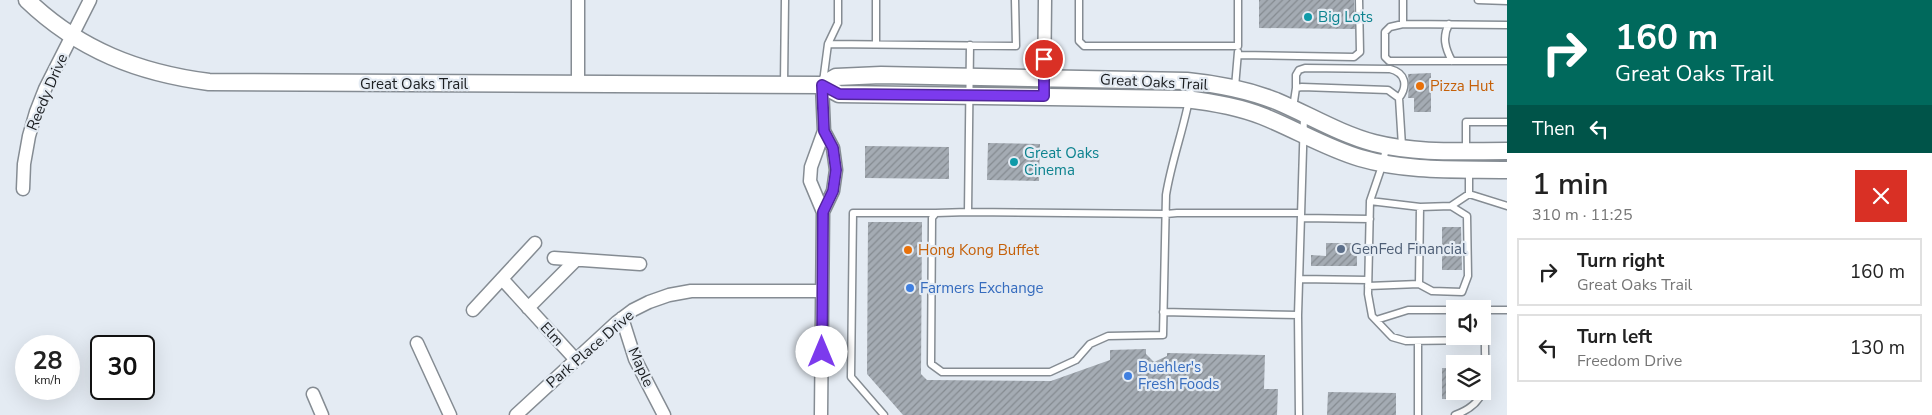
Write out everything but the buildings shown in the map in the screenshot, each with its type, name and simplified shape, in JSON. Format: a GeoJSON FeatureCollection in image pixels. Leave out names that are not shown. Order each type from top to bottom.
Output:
{"type":"FeatureCollection","features":[{"type":"Feature","properties":{"kind":"street","name":"Great Oaks Trail"},"geometry":{"type":"LineString","coordinates":[[27,0],[71,35],[123,62],[152,72],[209,82],[822,85],[839,94],[1190,99],[1233,106],[1262,116],[1337,151],[1383,164],[1435,170],[1507,170]]}},
{"type":"Feature","properties":{"kind":"street","name":"Reedy Drive"},"geometry":{"type":"LineString","coordinates":[[22,189],[27,146],[36,112],[71,35],[90,0]]}},
{"type":"Feature","properties":{"kind":"street"},"geometry":{"type":"LineString","coordinates":[[578,0],[578,84]]}},
{"type":"Feature","properties":{"kind":"street"},"geometry":{"type":"LineString","coordinates":[[1044,0],[1044,96]]}},
{"type":"Feature","properties":{"kind":"street","name":"Great Oaks Trail"},"geometry":{"type":"LineString","coordinates":[[822,85],[836,77],[881,75],[1192,82],[1235,89],[1268,98],[1352,136],[1403,149],[1507,151]]}},
{"type":"Feature","properties":{"kind":"street"},"geometry":{"type":"LineString","coordinates":[[820,415],[823,212],[810,181],[811,167],[824,131],[822,85]]}},
{"type":"Feature","properties":{"kind":"street"},"geometry":{"type":"LineString","coordinates":[[823,212],[833,191],[836,170],[833,148],[824,131]]}},
{"type":"Feature","properties":{"kind":"street"},"geometry":{"type":"LineString","coordinates":[[473,310],[503,280],[535,243]]}},
{"type":"Feature","properties":{"kind":"street"},"geometry":{"type":"LineString","coordinates":[[554,258],[640,264]]}},
{"type":"Feature","properties":{"kind":"street","name":"Elm"},"geometry":{"type":"LineString","coordinates":[[528,308],[576,260]]}},
{"type":"Feature","properties":{"kind":"street","name":"Elm"},"geometry":{"type":"LineString","coordinates":[[503,280],[576,360]]}},
{"type":"Feature","properties":{"kind":"street","name":"Park Place Drive"},"geometry":{"type":"LineString","coordinates":[[520,413],[622,318],[650,302],[669,295],[692,291],[822,291]]}},
{"type":"Feature","properties":{"kind":"street","name":"Maple"},"geometry":{"type":"LineString","coordinates":[[622,318],[635,359],[664,415]]}},
{"type":"Feature","properties":{"kind":"street"},"geometry":{"type":"LineString","coordinates":[[417,343],[450,415]]}},
{"type":"Feature","properties":{"kind":"street"},"geometry":{"type":"LineString","coordinates":[[313,394],[322,415]]}},
{"type":"Feature","properties":{"kind":"lane"},"geometry":{"type":"LineString","coordinates":[[784,85],[785,0]]}},
{"type":"Feature","properties":{"kind":"lane"},"geometry":{"type":"LineString","coordinates":[[822,85],[828,44],[838,22],[838,0]]}},
{"type":"Feature","properties":{"kind":"lane"},"geometry":{"type":"LineString","coordinates":[[876,0],[876,44]]}},
{"type":"Feature","properties":{"kind":"lane"},"geometry":{"type":"LineString","coordinates":[[828,44],[1016,46],[1015,0]]}},
{"type":"Feature","properties":{"kind":"lane"},"geometry":{"type":"LineString","coordinates":[[1079,0],[1080,41],[1084,46],[1238,46]]}},
{"type":"Feature","properties":{"kind":"lane"},"geometry":{"type":"LineString","coordinates":[[1235,89],[1238,55],[1238,0]]}},
{"type":"Feature","properties":{"kind":"lane"},"geometry":{"type":"LineString","coordinates":[[1238,55],[1354,57],[1360,52],[1359,0]]}},
{"type":"Feature","properties":{"kind":"lane"},"geometry":{"type":"LineString","coordinates":[[1403,0],[1403,24]]}},
{"type":"Feature","properties":{"kind":"lane"},"geometry":{"type":"LineString","coordinates":[[1478,0],[1507,1]]}},
{"type":"Feature","properties":{"kind":"lane"},"geometry":{"type":"LineString","coordinates":[[1507,25],[1403,24],[1390,27],[1385,32],[1385,57],[1389,61],[1507,61]]}},
{"type":"Feature","properties":{"kind":"lane"},"geometry":{"type":"LineString","coordinates":[[1449,24],[1444,32],[1445,49],[1452,61]]}},
{"type":"Feature","properties":{"kind":"lane"},"geometry":{"type":"LineString","coordinates":[[968,212],[970,46]]}},
{"type":"Feature","properties":{"kind":"lane"},"geometry":{"type":"LineString","coordinates":[[1299,415],[1298,315],[1303,135],[1298,112],[1296,88],[1296,75],[1299,70],[1305,68],[1390,69],[1402,75],[1404,91],[1399,98],[1403,149]]}},
{"type":"Feature","properties":{"kind":"lane"},"geometry":{"type":"LineString","coordinates":[[936,213],[932,218],[931,364],[942,372],[1050,372],[1076,360],[1090,344],[1108,336],[1163,335],[1166,214],[1169,175],[1185,122],[1192,82]]}},
{"type":"Feature","properties":{"kind":"lane"},"geometry":{"type":"LineString","coordinates":[[1296,88],[1388,90],[1399,98]]}},
{"type":"Feature","properties":{"kind":"lane"},"geometry":{"type":"LineString","coordinates":[[1469,194],[1466,122],[1507,122]]}},
{"type":"Feature","properties":{"kind":"lane"},"geometry":{"type":"LineString","coordinates":[[1386,145],[1383,164],[1370,201],[1368,283],[1372,316],[1392,337],[1406,341],[1485,340],[1482,397],[1471,408],[1455,415]]}},
{"type":"Feature","properties":{"kind":"lane"},"geometry":{"type":"LineString","coordinates":[[1370,201],[1420,207],[1451,206],[1469,194]]}},
{"type":"Feature","properties":{"kind":"lane"},"geometry":{"type":"LineString","coordinates":[[1469,194],[1507,206]]}},
{"type":"Feature","properties":{"kind":"lane"},"geometry":{"type":"LineString","coordinates":[[1299,279],[1419,284],[1432,291],[1462,292],[1468,276],[1467,216],[1451,206]]}},
{"type":"Feature","properties":{"kind":"lane"},"geometry":{"type":"LineString","coordinates":[[1419,284],[1420,207]]}},
{"type":"Feature","properties":{"kind":"lane"},"geometry":{"type":"LineString","coordinates":[[884,415],[852,377],[853,213],[1166,214],[1177,212],[1370,219]]}},
{"type":"Feature","properties":{"kind":"lane"},"geometry":{"type":"LineString","coordinates":[[1376,320],[1408,310],[1446,310]]}},
{"type":"Feature","properties":{"kind":"lane"},"geometry":{"type":"LineString","coordinates":[[1491,310],[1507,310]]}},
{"type":"Feature","properties":{"kind":"lane"},"geometry":{"type":"LineString","coordinates":[[1163,312],[1298,315]]}},
{"type":"Feature","properties":{"kind":"lane"},"geometry":{"type":"LineString","coordinates":[[1418,341],[1418,415]]}},
{"type":"Feature","properties":{"kind":"place","name":"Big Lots"},"geometry":{"type":"Point","coordinates":[1308,17]}},
{"type":"Feature","properties":{"kind":"place","name":"Pizza Hut"},"geometry":{"type":"Point","coordinates":[1420,86]}},
{"type":"Feature","properties":{"kind":"place","name":"Great Oaks Cinema"},"geometry":{"type":"Point","coordinates":[1014,162]}},
{"type":"Feature","properties":{"kind":"place","name":"GenFed Financial"},"geometry":{"type":"Point","coordinates":[1341,249]}},
{"type":"Feature","properties":{"kind":"place","name":"Hong Kong Buffet"},"geometry":{"type":"Point","coordinates":[908,250]}},
{"type":"Feature","properties":{"kind":"place","name":"Farmers Exchange"},"geometry":{"type":"Point","coordinates":[910,288]}},
{"type":"Feature","properties":{"kind":"place","name":"Buehler's Fresh Foods"},"geometry":{"type":"Point","coordinates":[1128,376]}},
{"type":"Feature","properties":{"kind":"route"},"geometry":{"type":"LineString","coordinates":[[822,352],[823,212],[833,191],[836,170],[833,148],[824,131],[822,85],[839,94],[1044,96],[1044,59]]}}]}
